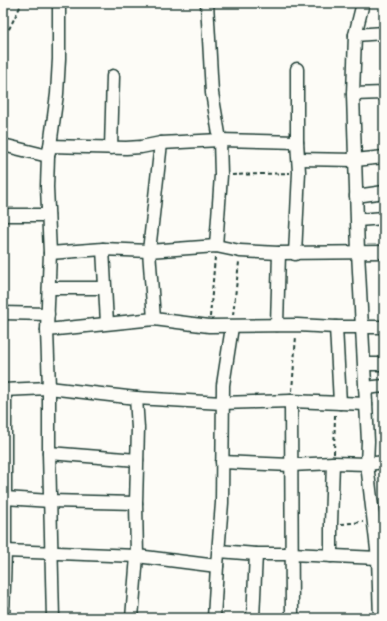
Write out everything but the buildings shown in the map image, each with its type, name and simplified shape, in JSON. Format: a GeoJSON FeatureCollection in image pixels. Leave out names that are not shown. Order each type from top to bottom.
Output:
{"type":"FeatureCollection","features":[{"type":"Feature","properties":{"kind":"street"},"geometry":{"type":"LineString","coordinates":[[53,618],[49,453],[50,388],[47,330],[50,253],[48,215],[49,151],[57,94],[59,66],[59,3]]}},
{"type":"Feature","properties":{"kind":"street"},"geometry":{"type":"LineString","coordinates":[[207,3],[212,94],[220,140],[221,175],[216,246]]}},
{"type":"Feature","properties":{"kind":"street"},"geometry":{"type":"LineString","coordinates":[[363,3],[355,35],[353,94],[358,252],[368,441],[367,464],[372,495],[379,521],[381,593],[380,618]]}},
{"type":"Feature","properties":{"kind":"street"},"geometry":{"type":"LineString","coordinates":[[355,35],[384,33]]}},
{"type":"Feature","properties":{"kind":"street"},"geometry":{"type":"LineString","coordinates":[[295,254],[299,172],[297,142],[297,69]]}},
{"type":"Feature","properties":{"kind":"street"},"geometry":{"type":"LineString","coordinates":[[111,148],[113,76]]}},
{"type":"Feature","properties":{"kind":"street"},"geometry":{"type":"LineString","coordinates":[[353,94],[384,93]]}},
{"type":"Feature","properties":{"kind":"street"},"geometry":{"type":"LineString","coordinates":[[3,145],[49,151],[134,148],[161,143],[220,140],[297,142]]}},
{"type":"Feature","properties":{"kind":"street"},"geometry":{"type":"LineString","coordinates":[[154,319],[149,251],[161,143]]}},
{"type":"Feature","properties":{"kind":"street"},"geometry":{"type":"LineString","coordinates":[[299,159],[355,160],[384,157]]}},
{"type":"Feature","properties":{"kind":"street"},"geometry":{"type":"LineString","coordinates":[[356,196],[384,192]]}},
{"type":"Feature","properties":{"kind":"street"},"geometry":{"type":"LineString","coordinates":[[3,214],[48,215]]}},
{"type":"Feature","properties":{"kind":"street"},"geometry":{"type":"LineString","coordinates":[[358,220],[384,218]]}},
{"type":"Feature","properties":{"kind":"street"},"geometry":{"type":"LineString","coordinates":[[50,253],[103,249],[149,251],[216,246],[240,251],[295,254],[384,252]]}},
{"type":"Feature","properties":{"kind":"street"},"geometry":{"type":"LineString","coordinates":[[103,249],[107,322]]}},
{"type":"Feature","properties":{"kind":"street"},"geometry":{"type":"LineString","coordinates":[[277,325],[279,253]]}},
{"type":"Feature","properties":{"kind":"street"},"geometry":{"type":"LineString","coordinates":[[49,288],[105,288]]}},
{"type":"Feature","properties":{"kind":"street"},"geometry":{"type":"LineString","coordinates":[[3,313],[48,314]]}},
{"type":"Feature","properties":{"kind":"street"},"geometry":{"type":"LineString","coordinates":[[47,330],[107,322],[154,319],[209,326],[297,325],[384,327]]}},
{"type":"Feature","properties":{"kind":"street"},"geometry":{"type":"LineString","coordinates":[[214,618],[222,503],[222,403],[224,376],[232,326]]}},
{"type":"Feature","properties":{"kind":"street"},"geometry":{"type":"LineString","coordinates":[[336,327],[340,403]]}},
{"type":"Feature","properties":{"kind":"street"},"geometry":{"type":"LineString","coordinates":[[365,364],[384,364]]}},
{"type":"Feature","properties":{"kind":"street"},"geometry":{"type":"LineString","coordinates":[[365,388],[384,386]]}},
{"type":"Feature","properties":{"kind":"street"},"geometry":{"type":"LineString","coordinates":[[3,618],[5,551],[4,390],[50,388],[136,398],[222,403],[291,400],[366,404]]}},
{"type":"Feature","properties":{"kind":"street"},"geometry":{"type":"LineString","coordinates":[[132,618],[137,556],[136,503],[138,428],[136,398]]}},
{"type":"Feature","properties":{"kind":"street"},"geometry":{"type":"LineString","coordinates":[[291,400],[292,618]]}},
{"type":"Feature","properties":{"kind":"street"},"geometry":{"type":"LineString","coordinates":[[49,453],[137,460]]}},
{"type":"Feature","properties":{"kind":"street"},"geometry":{"type":"LineString","coordinates":[[222,462],[291,465],[333,463],[367,464],[384,462]]}},
{"type":"Feature","properties":{"kind":"street"},"geometry":{"type":"LineString","coordinates":[[331,556],[333,463]]}},
{"type":"Feature","properties":{"kind":"street"},"geometry":{"type":"LineString","coordinates":[[372,495],[384,494]]}},
{"type":"Feature","properties":{"kind":"street"},"geometry":{"type":"LineString","coordinates":[[5,498],[50,501],[136,503]]}},
{"type":"Feature","properties":{"kind":"street"},"geometry":{"type":"LineString","coordinates":[[5,551],[137,556],[217,566]]}},
{"type":"Feature","properties":{"kind":"street"},"geometry":{"type":"LineString","coordinates":[[219,551],[256,554],[331,556],[380,563]]}},
{"type":"Feature","properties":{"kind":"street"},"geometry":{"type":"LineString","coordinates":[[253,618],[256,554]]}},
{"type":"Feature","properties":{"kind":"path"},"geometry":{"type":"LineString","coordinates":[[3,32],[8,31],[22,3]]}},
{"type":"Feature","properties":{"kind":"path"},"geometry":{"type":"LineString","coordinates":[[221,175],[299,172]]}},
{"type":"Feature","properties":{"kind":"path"},"geometry":{"type":"LineString","coordinates":[[209,326],[216,246]]}},
{"type":"Feature","properties":{"kind":"path"},"geometry":{"type":"LineString","coordinates":[[232,326],[240,251]]}},
{"type":"Feature","properties":{"kind":"path"},"geometry":{"type":"LineString","coordinates":[[291,400],[297,325]]}},
{"type":"Feature","properties":{"kind":"path"},"geometry":{"type":"LineString","coordinates":[[327,402],[335,415],[333,463]]}},
{"type":"Feature","properties":{"kind":"path"},"geometry":{"type":"LineString","coordinates":[[331,524],[379,521]]}}]}
